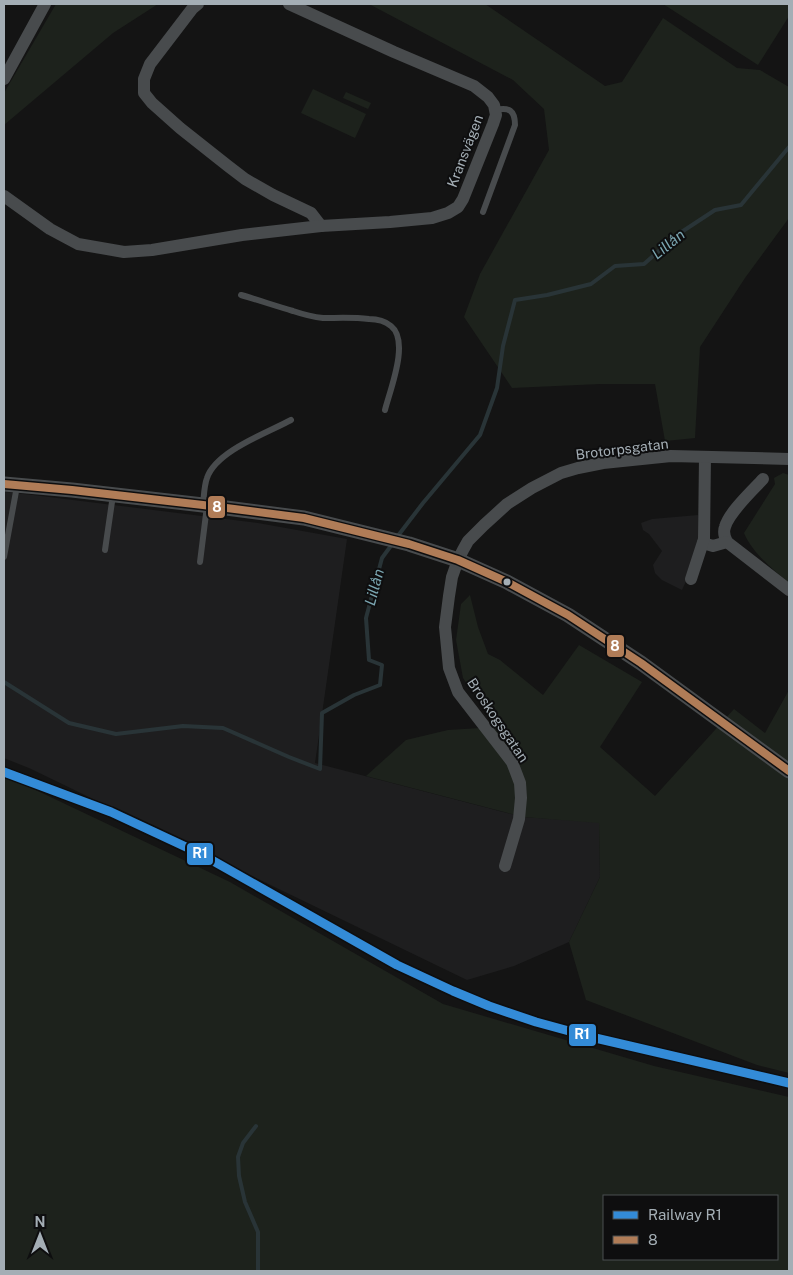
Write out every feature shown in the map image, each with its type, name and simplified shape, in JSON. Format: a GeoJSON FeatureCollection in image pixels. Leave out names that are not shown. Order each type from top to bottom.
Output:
{"type":"FeatureCollection","features":[{"type":"Feature","properties":{"kind":"street"},"geometry":{"type":"LineString","coordinates":[[4,79],[45,4]]}},
{"type":"Feature","properties":{"kind":"street"},"geometry":{"type":"LineString","coordinates":[[198,4],[192,9],[150,64],[144,79],[144,93],[152,103],[180,128],[245,179],[311,213],[321,226]]}},
{"type":"Feature","properties":{"kind":"street","name":"Kransvägen"},"geometry":{"type":"LineString","coordinates":[[4,196],[50,229],[78,244],[124,252],[152,250],[242,235],[321,226],[432,218],[448,213],[458,207],[463,199],[496,115],[494,105],[488,97],[474,86],[289,4]]}},
{"type":"Feature","properties":{"kind":"street","name":"Brotorpsgatan"},"geometry":{"type":"LineString","coordinates":[[458,560],[468,541],[507,504],[532,488],[578,468],[603,463],[671,456],[789,457]]}},
{"type":"Feature","properties":{"kind":"street"},"geometry":{"type":"LineString","coordinates":[[691,579],[703,543],[705,457]]}},
{"type":"Feature","properties":{"kind":"street"},"geometry":{"type":"LineString","coordinates":[[763,479],[729,516],[724,528],[725,537],[728,542],[789,590]]}},
{"type":"Feature","properties":{"kind":"street"},"geometry":{"type":"LineString","coordinates":[[10,484],[205,505],[304,518],[409,544],[458,560],[507,582],[568,615],[641,663],[789,770]]}},
{"type":"Feature","properties":{"kind":"street"},"geometry":{"type":"LineString","coordinates":[[703,543],[713,546],[728,542]]}},
{"type":"Feature","properties":{"kind":"street","name":"Broskogsgatan"},"geometry":{"type":"LineString","coordinates":[[458,560],[448,596],[445,627],[449,668],[458,692],[512,762],[520,783],[519,818],[505,866]]}},
{"type":"Feature","properties":{"kind":"lane"},"geometry":{"type":"LineString","coordinates":[[484,212],[515,125],[513,113],[510,110],[502,108],[495,110]]}},
{"type":"Feature","properties":{"kind":"lane"},"geometry":{"type":"LineString","coordinates":[[241,295],[322,318],[370,319],[390,325],[396,332],[400,347],[385,410]]}},
{"type":"Feature","properties":{"kind":"lane"},"geometry":{"type":"LineString","coordinates":[[200,562],[206,478],[213,465],[236,448],[291,420]]}},
{"type":"Feature","properties":{"kind":"lane"},"geometry":{"type":"LineString","coordinates":[[4,557],[10,484]]}},
{"type":"Feature","properties":{"kind":"lane"},"geometry":{"type":"LineString","coordinates":[[105,550],[113,495]]}},
{"type":"Feature","properties":{"kind":"shaded area"},"geometry":{"type":"Polygon","coordinates":[[[56,4],[158,4],[113,33],[4,125],[4,93],[56,4]]]}},
{"type":"Feature","properties":{"kind":"shaded area"},"geometry":{"type":"Polygon","coordinates":[[[369,4],[485,4],[605,86],[622,82],[663,18],[737,68],[760,70],[789,87],[789,218],[745,278],[700,347],[695,438],[665,441],[655,384],[600,384],[512,388],[464,317],[480,274],[549,150],[544,109],[513,80],[369,4]]]}},
{"type":"Feature","properties":{"kind":"shaded area"},"geometry":{"type":"Polygon","coordinates":[[[663,4],[789,4],[789,16],[758,65],[663,4]]]}},
{"type":"Feature","properties":{"kind":"shaded area"},"geometry":{"type":"Polygon","coordinates":[[[313,89],[366,114],[355,138],[301,113],[313,89]]]}},
{"type":"Feature","properties":{"kind":"shaded area"},"geometry":{"type":"Polygon","coordinates":[[[346,92],[371,103],[368,109],[343,98],[346,92]]]}},
{"type":"Feature","properties":{"kind":"shaded area"},"geometry":{"type":"Polygon","coordinates":[[[783,473],[789,475],[789,583],[758,554],[744,533],[775,484],[774,478],[783,473]]]}},
{"type":"Feature","properties":{"kind":"shaded area"},"geometry":{"type":"Polygon","coordinates":[[[4,492],[258,523],[347,539],[315,763],[523,817],[599,822],[600,877],[569,942],[514,966],[467,980],[29,768],[4,758],[4,492]]]}},
{"type":"Feature","properties":{"kind":"shaded area"},"geometry":{"type":"Polygon","coordinates":[[[698,515],[699,553],[682,590],[662,580],[655,573],[653,565],[662,551],[649,534],[643,530],[641,523],[652,519],[698,515]]]}},
{"type":"Feature","properties":{"kind":"shaded area"},"geometry":{"type":"Polygon","coordinates":[[[470,595],[478,627],[488,654],[500,660],[543,695],[579,645],[642,682],[600,747],[655,796],[734,709],[765,733],[789,690],[789,1073],[757,1065],[586,1000],[569,942],[600,877],[599,823],[523,817],[366,776],[406,740],[448,730],[497,727],[463,678],[456,640],[461,604],[470,595]]]}},
{"type":"Feature","properties":{"kind":"shaded area"},"geometry":{"type":"Polygon","coordinates":[[[4,775],[230,882],[443,1004],[654,1066],[789,1097],[789,1271],[4,1271],[4,775]]]}},
{"type":"Feature","properties":{"kind":"waterway","name":"Lillån"},"geometry":{"type":"LineString","coordinates":[[397,537],[480,435],[497,388],[503,346],[515,300],[547,295],[591,284],[615,266],[644,264],[677,235],[715,210],[741,205],[789,147]]}},
{"type":"Feature","properties":{"kind":"waterway","name":"Lillån"},"geometry":{"type":"LineString","coordinates":[[4,682],[69,723],[116,734],[183,726],[223,728],[320,769],[322,713],[354,695],[380,685],[382,665],[369,660],[366,618],[382,558],[393,543]]}},
{"type":"Feature","properties":{"kind":"waterway"},"geometry":{"type":"LineString","coordinates":[[256,1126],[243,1143],[238,1157],[239,1176],[245,1202],[258,1232],[258,1271]]}},
{"type":"Feature","properties":{"kind":"rail line","name":"R1"},"geometry":{"type":"LineString","coordinates":[[4,772],[111,812],[201,854],[397,965],[489,1006],[536,1022],[591,1037],[789,1083]]}},
{"type":"Feature","properties":{"kind":"transit line","name":"8"},"geometry":{"type":"LineString","coordinates":[[4,484],[72,490],[304,518],[409,544],[458,560],[507,582],[568,615],[641,663],[789,771]]}}]}
